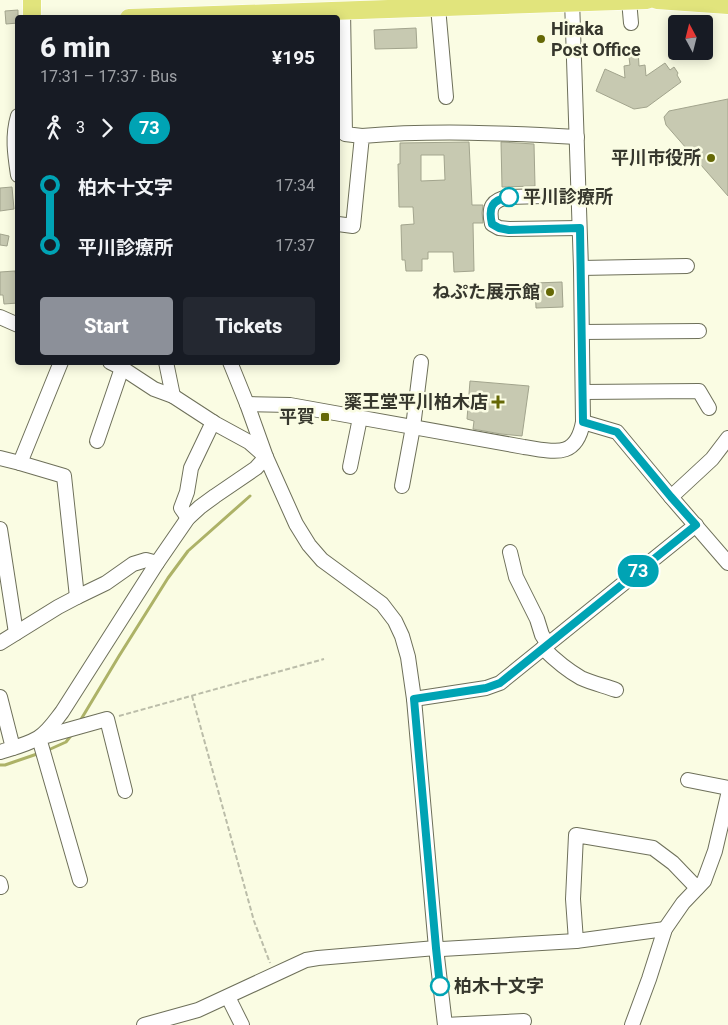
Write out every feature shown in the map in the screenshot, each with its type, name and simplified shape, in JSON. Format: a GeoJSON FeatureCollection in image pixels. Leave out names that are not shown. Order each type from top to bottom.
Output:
{"type":"FeatureCollection","features":[{"type":"Feature","properties":{"kind":"main road"},"geometry":{"type":"LineString","coordinates":[[32,0],[32,15]]}},
{"type":"Feature","properties":{"kind":"main road"},"geometry":{"type":"LineString","coordinates":[[165,15],[205,11],[267,15],[343,10],[365,5],[438,7],[572,1],[647,0]]}},
{"type":"Feature","properties":{"kind":"main road"},"geometry":{"type":"LineString","coordinates":[[657,0],[722,6]]}},
{"type":"Feature","properties":{"kind":"street"},"geometry":{"type":"LineString","coordinates":[[629,0],[631,23]]}},
{"type":"Feature","properties":{"kind":"street"},"geometry":{"type":"LineString","coordinates":[[247,404],[290,405],[524,447],[559,451],[571,447],[581,434],[583,422],[580,228],[572,1]]}},
{"type":"Feature","properties":{"kind":"street"},"geometry":{"type":"LineString","coordinates":[[438,7],[446,97]]}},
{"type":"Feature","properties":{"kind":"street"},"geometry":{"type":"LineString","coordinates":[[343,10],[345,134],[362,136],[395,133],[484,133],[576,137]]}},
{"type":"Feature","properties":{"kind":"street"},"geometry":{"type":"LineString","coordinates":[[15,125],[15,145]]}},
{"type":"Feature","properties":{"kind":"street"},"geometry":{"type":"LineString","coordinates":[[340,224],[353,226],[362,136]]}},
{"type":"Feature","properties":{"kind":"street"},"geometry":{"type":"LineString","coordinates":[[578,196],[501,198],[491,208],[490,216],[492,224],[509,230],[580,228]]}},
{"type":"Feature","properties":{"kind":"street"},"geometry":{"type":"LineString","coordinates":[[581,268],[687,266]]}},
{"type":"Feature","properties":{"kind":"street"},"geometry":{"type":"LineString","coordinates":[[0,317],[15,323]]}},
{"type":"Feature","properties":{"kind":"street"},"geometry":{"type":"LineString","coordinates":[[582,332],[699,331]]}},
{"type":"Feature","properties":{"kind":"street"},"geometry":{"type":"LineString","coordinates":[[402,486],[414,427],[421,362]]}},
{"type":"Feature","properties":{"kind":"street"},"geometry":{"type":"LineString","coordinates":[[20,462],[61,365]]}},
{"type":"Feature","properties":{"kind":"street"},"geometry":{"type":"LineString","coordinates":[[97,440],[116,365],[154,389],[173,396],[213,422],[249,442],[266,457]]}},
{"type":"Feature","properties":{"kind":"street"},"geometry":{"type":"LineString","coordinates":[[167,365],[173,396]]}},
{"type":"Feature","properties":{"kind":"street"},"geometry":{"type":"LineString","coordinates":[[231,365],[266,457],[296,524],[309,545],[322,560],[382,604],[395,621],[402,636],[408,658],[414,699],[436,948],[445,1025],[524,1021]]}},
{"type":"Feature","properties":{"kind":"street"},"geometry":{"type":"LineString","coordinates":[[583,392],[698,391],[709,408]]}},
{"type":"Feature","properties":{"kind":"street"},"geometry":{"type":"LineString","coordinates":[[350,467],[360,418]]}},
{"type":"Feature","properties":{"kind":"street"},"geometry":{"type":"LineString","coordinates":[[188,518],[181,508],[187,492],[191,468],[213,422]]}},
{"type":"Feature","properties":{"kind":"street"},"geometry":{"type":"LineString","coordinates":[[583,422],[617,432],[728,563]]}},
{"type":"Feature","properties":{"kind":"street"},"geometry":{"type":"LineString","coordinates":[[671,497],[712,459],[728,438]]}},
{"type":"Feature","properties":{"kind":"street"},"geometry":{"type":"LineString","coordinates":[[39,738],[62,712],[188,518],[200,506],[256,468],[266,457]]}},
{"type":"Feature","properties":{"kind":"street"},"geometry":{"type":"LineString","coordinates":[[0,458],[20,462],[64,476],[77,597]]}},
{"type":"Feature","properties":{"kind":"street"},"geometry":{"type":"LineString","coordinates":[[414,699],[486,688],[500,683],[696,525]]}},
{"type":"Feature","properties":{"kind":"street"},"geometry":{"type":"LineString","coordinates":[[0,529],[16,632]]}},
{"type":"Feature","properties":{"kind":"street"},"geometry":{"type":"LineString","coordinates":[[510,552],[516,578],[537,619],[545,646],[561,665],[583,679],[616,690]]}},
{"type":"Feature","properties":{"kind":"street"},"geometry":{"type":"LineString","coordinates":[[0,643],[77,597],[106,583],[133,564],[146,560],[157,563]]}},
{"type":"Feature","properties":{"kind":"street"},"geometry":{"type":"LineString","coordinates":[[0,697],[6,750],[39,738],[106,719],[125,791]]}},
{"type":"Feature","properties":{"kind":"street"},"geometry":{"type":"LineString","coordinates":[[39,738],[80,880]]}},
{"type":"Feature","properties":{"kind":"street"},"geometry":{"type":"LineString","coordinates":[[688,780],[728,788]]}},
{"type":"Feature","properties":{"kind":"street"},"geometry":{"type":"LineString","coordinates":[[632,1025],[665,929],[683,903],[704,881],[715,850],[728,795]]}},
{"type":"Feature","properties":{"kind":"street"},"geometry":{"type":"LineString","coordinates":[[576,941],[573,899],[576,835],[653,848],[673,863],[697,888]]}},
{"type":"Feature","properties":{"kind":"street"},"geometry":{"type":"LineString","coordinates":[[144,1025],[169,1022],[228,997],[306,960],[436,948],[576,941],[665,929]]}},
{"type":"Feature","properties":{"kind":"street"},"geometry":{"type":"LineString","coordinates":[[228,997],[242,1025]]}},
{"type":"Feature","properties":{"kind":"path"},"geometry":{"type":"LineString","coordinates":[[106,719],[324,659]]}},
{"type":"Feature","properties":{"kind":"path"},"geometry":{"type":"LineString","coordinates":[[192,696],[254,921],[274,975]]}},
{"type":"Feature","properties":{"kind":"building"},"geometry":{"type":"Polygon","coordinates":[[[18,10],[18,15],[15,15],[15,23],[6,24],[5,11],[18,10]]]}},
{"type":"Feature","properties":{"kind":"building"},"geometry":{"type":"Polygon","coordinates":[[[416,28],[417,48],[375,49],[374,30],[416,28]]]}},
{"type":"Feature","properties":{"kind":"building","name":"平川市役所"},"geometry":{"type":"Polygon","coordinates":[[[638,49],[639,66],[645,65],[646,76],[665,63],[670,70],[674,67],[681,82],[647,107],[634,109],[596,91],[605,69],[625,78],[624,66],[630,65],[628,50],[638,49]]]}},
{"type":"Feature","properties":{"kind":"building","name":"平川市役所"},"geometry":{"type":"Polygon","coordinates":[[[728,99],[728,196],[666,125],[664,117],[669,111],[728,99]]]}},
{"type":"Feature","properties":{"kind":"building"},"geometry":{"type":"Polygon","coordinates":[[[469,142],[472,205],[483,205],[483,223],[473,223],[474,271],[454,272],[453,252],[428,252],[428,259],[422,259],[422,271],[406,271],[405,260],[402,260],[401,225],[414,224],[413,207],[399,207],[398,164],[400,164],[400,143],[469,142]],[[421,155],[421,181],[445,180],[444,155],[421,155]]]}},
{"type":"Feature","properties":{"kind":"building"},"geometry":{"type":"Polygon","coordinates":[[[501,142],[534,144],[535,186],[502,187],[501,142]]]}},
{"type":"Feature","properties":{"kind":"building"},"geometry":{"type":"Polygon","coordinates":[[[12,187],[14,209],[0,211],[0,188],[12,187]]]}},
{"type":"Feature","properties":{"kind":"building"},"geometry":{"type":"Polygon","coordinates":[[[0,234],[9,236],[7,246],[0,245],[0,234]]]}},
{"type":"Feature","properties":{"kind":"building"},"geometry":{"type":"Polygon","coordinates":[[[15,271],[15,303],[4,304],[3,295],[0,295],[0,272],[15,271]]]}},
{"type":"Feature","properties":{"kind":"building"},"geometry":{"type":"Polygon","coordinates":[[[562,282],[563,307],[536,308],[535,283],[562,282]]]}},
{"type":"Feature","properties":{"kind":"building","name":"薬王堂平川柏木店"},"geometry":{"type":"Polygon","coordinates":[[[470,381],[529,386],[522,436],[473,429],[474,421],[467,419],[470,381]]]}},
{"type":"Feature","properties":{"kind":"waterway"},"geometry":{"type":"LineString","coordinates":[[80,721],[168,578],[188,551],[250,496]]}},
{"type":"Feature","properties":{"kind":"waterway"},"geometry":{"type":"LineString","coordinates":[[46,751],[66,742],[73,733]]}},
{"type":"Feature","properties":{"kind":"waterway"},"geometry":{"type":"LineString","coordinates":[[0,765],[40,753]]}},
{"type":"Feature","properties":{"kind":"bus line","name":"73"},"geometry":{"type":"LineString","coordinates":[[440,986],[414,699],[486,688],[500,683],[696,525],[617,432],[583,422],[580,228],[509,230],[499,228],[492,224],[491,208],[501,198],[509,197]]}},
{"type":"Feature","properties":{"kind":"place","name":"Hiraka Post Office"},"geometry":{"type":"Point","coordinates":[541,39]}},
{"type":"Feature","properties":{"kind":"place","name":"平川市役所"},"geometry":{"type":"Point","coordinates":[711,158]}},
{"type":"Feature","properties":{"kind":"place","name":"平川診療所"},"geometry":{"type":"Point","coordinates":[509,197]}},
{"type":"Feature","properties":{"kind":"place","name":"ねぷた展示館"},"geometry":{"type":"Point","coordinates":[550,292]}},
{"type":"Feature","properties":{"kind":"place","name":"薬王堂平川柏木店"},"geometry":{"type":"Point","coordinates":[498,402]}},
{"type":"Feature","properties":{"kind":"place","name":"平賀"},"geometry":{"type":"Point","coordinates":[325,417]}},
{"type":"Feature","properties":{"kind":"place","name":"柏木十文字"},"geometry":{"type":"Point","coordinates":[440,986]}}]}
